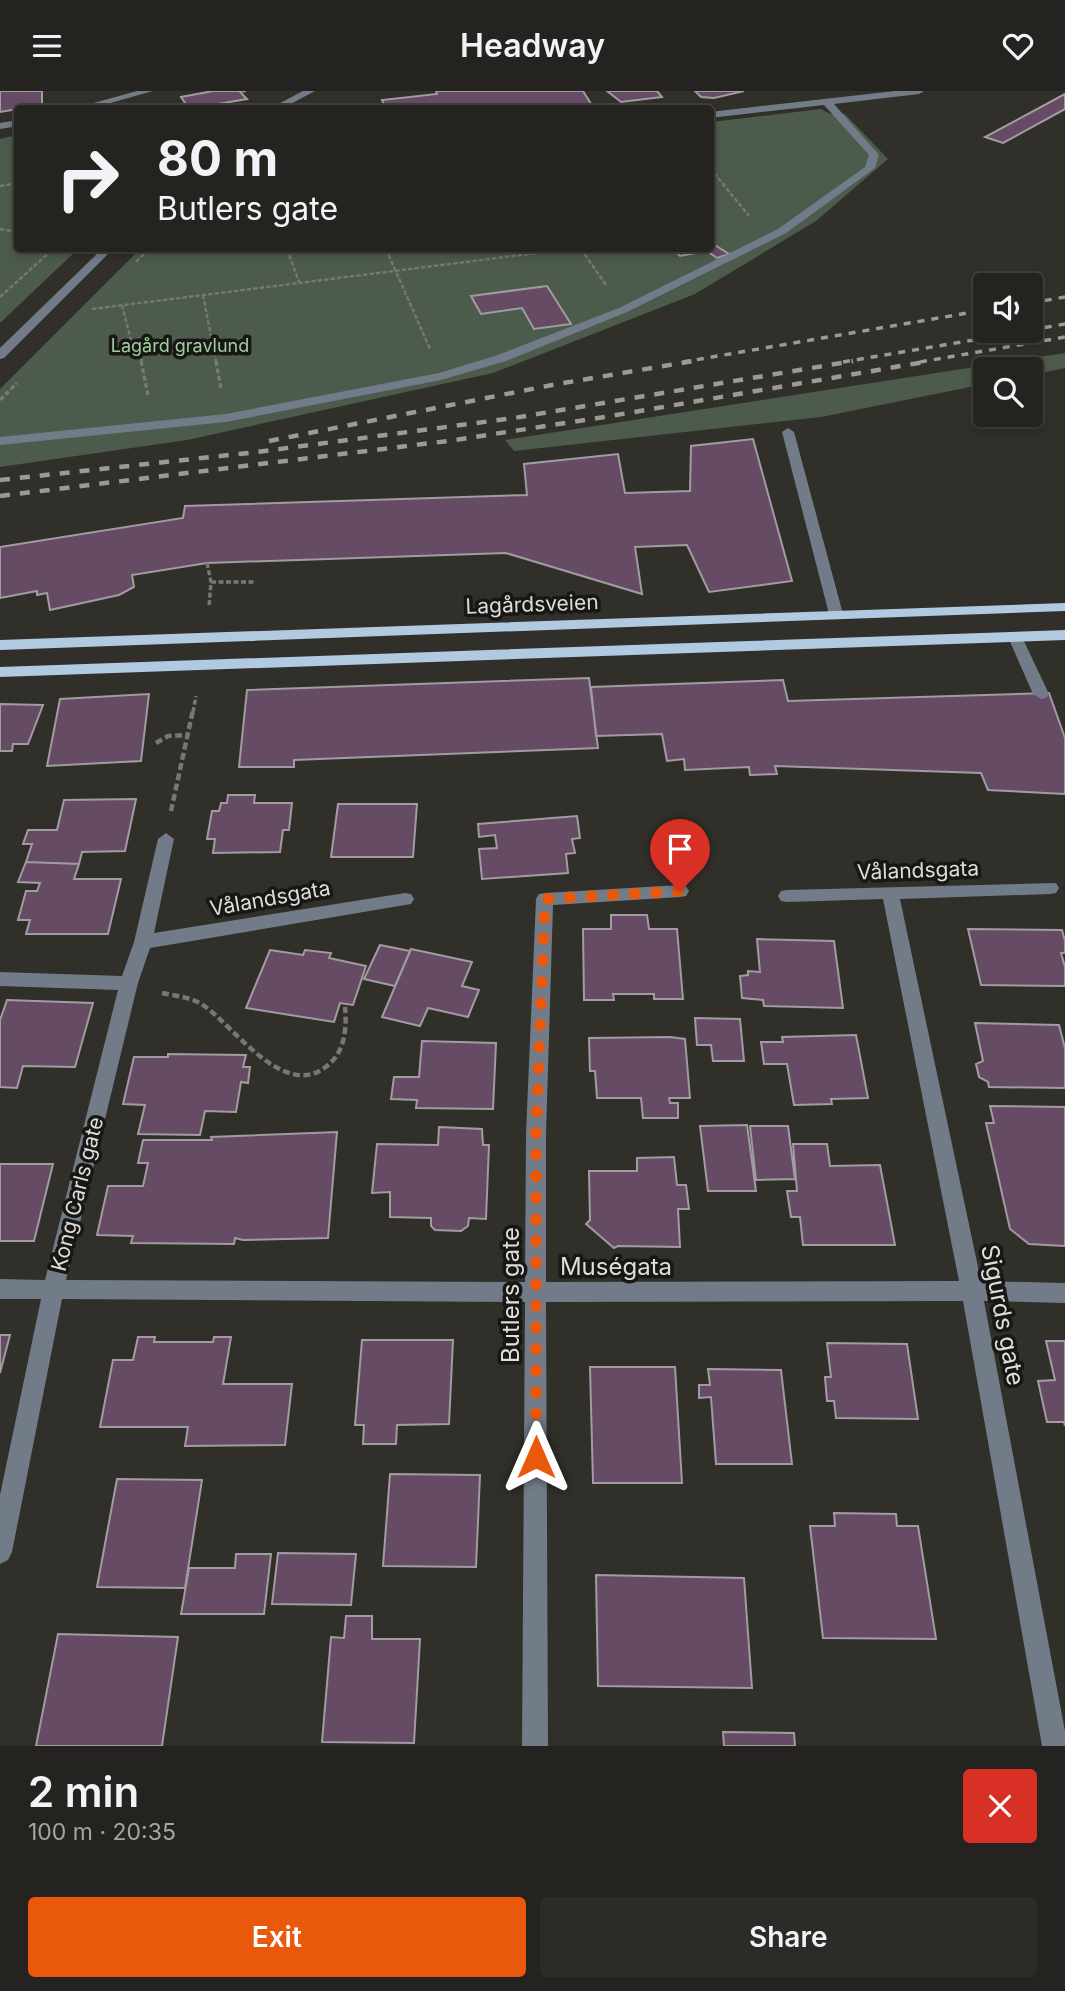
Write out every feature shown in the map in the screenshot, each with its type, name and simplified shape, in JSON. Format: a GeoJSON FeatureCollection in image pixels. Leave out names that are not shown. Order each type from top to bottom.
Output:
{"type":"FeatureCollection","features":[{"type":"Feature","properties":{"kind":"main road","name":"Lagårdsveien"},"geometry":{"type":"LineString","coordinates":[[0,645],[1065,607]]}},
{"type":"Feature","properties":{"kind":"main road"},"geometry":{"type":"LineString","coordinates":[[0,672],[1065,635]]}},
{"type":"Feature","properties":{"kind":"street"},"geometry":{"type":"LineString","coordinates":[[92,105],[148,91]]}},
{"type":"Feature","properties":{"kind":"street"},"geometry":{"type":"LineString","coordinates":[[281,105],[310,91]]}},
{"type":"Feature","properties":{"kind":"street"},"geometry":{"type":"LineString","coordinates":[[714,115],[919,91]]}},
{"type":"Feature","properties":{"kind":"street"},"geometry":{"type":"LineString","coordinates":[[0,441],[226,418],[441,376],[502,358],[622,310],[782,230],[870,168],[874,155],[827,102]]}},
{"type":"Feature","properties":{"kind":"street"},"geometry":{"type":"LineString","coordinates":[[0,355],[105,252]]}},
{"type":"Feature","properties":{"kind":"street"},"geometry":{"type":"LineString","coordinates":[[788,432],[836,614]]}},
{"type":"Feature","properties":{"kind":"street"},"geometry":{"type":"LineString","coordinates":[[1015,636],[1041,694]]}},
{"type":"Feature","properties":{"kind":"street","name":"Kong Carls gate"},"geometry":{"type":"LineString","coordinates":[[0,1552],[53,1290],[129,983],[143,942],[166,839]]}},
{"type":"Feature","properties":{"kind":"street","name":"Vålandsgata"},"geometry":{"type":"LineString","coordinates":[[788,895],[891,895],[1049,888]]}},
{"type":"Feature","properties":{"kind":"street","name":"Butlers gate"},"geometry":{"type":"LineString","coordinates":[[535,1746],[536,1133],[545,899],[680,891]]}},
{"type":"Feature","properties":{"kind":"street","name":"Sigurds gate"},"geometry":{"type":"LineString","coordinates":[[891,895],[972,1291],[1055,1746]]}},
{"type":"Feature","properties":{"kind":"street","name":"Vålandsgata"},"geometry":{"type":"LineString","coordinates":[[143,942],[405,899]]}},
{"type":"Feature","properties":{"kind":"street"},"geometry":{"type":"LineString","coordinates":[[0,979],[129,983]]}},
{"type":"Feature","properties":{"kind":"street","name":"Muségata"},"geometry":{"type":"LineString","coordinates":[[0,1289],[1065,1293]]}},
{"type":"Feature","properties":{"kind":"path"},"geometry":{"type":"LineString","coordinates":[[714,173],[754,222]]}},
{"type":"Feature","properties":{"kind":"path"},"geometry":{"type":"LineString","coordinates":[[0,297],[50,252]]}},
{"type":"Feature","properties":{"kind":"path"},"geometry":{"type":"LineString","coordinates":[[288,252],[299,282]]}},
{"type":"Feature","properties":{"kind":"path"},"geometry":{"type":"LineString","coordinates":[[387,252],[441,376]]}},
{"type":"Feature","properties":{"kind":"path"},"geometry":{"type":"LineString","coordinates":[[91,309],[544,252]]}},
{"type":"Feature","properties":{"kind":"path"},"geometry":{"type":"LineString","coordinates":[[583,252],[622,310]]}},
{"type":"Feature","properties":{"kind":"path"},"geometry":{"type":"LineString","coordinates":[[203,295],[226,418]]}},
{"type":"Feature","properties":{"kind":"path"},"geometry":{"type":"LineString","coordinates":[[122,305],[133,348],[141,353],[155,426]]}},
{"type":"Feature","properties":{"kind":"path"},"geometry":{"type":"LineString","coordinates":[[207,563],[211,582],[209,615]]}},
{"type":"Feature","properties":{"kind":"path"},"geometry":{"type":"LineString","coordinates":[[211,582],[256,582]]}},
{"type":"Feature","properties":{"kind":"path"},"geometry":{"type":"LineString","coordinates":[[171,815],[197,692]]}},
{"type":"Feature","properties":{"kind":"path"},"geometry":{"type":"LineString","coordinates":[[156,743],[168,736],[188,735]]}},
{"type":"Feature","properties":{"kind":"path"},"geometry":{"type":"LineString","coordinates":[[129,983],[202,1004],[273,1066],[294,1075],[312,1078],[324,1073],[336,1058],[344,1038],[345,1007]]}},
{"type":"Feature","properties":{"kind":"green space","name":"Lagård gravlund"},"geometry":{"type":"Polygon","coordinates":[[[821,109],[830,114],[845,114],[888,159],[816,221],[695,294],[493,373],[187,440],[0,467],[0,389],[137,252],[714,252],[714,122],[821,109]]]}},
{"type":"Feature","properties":{"kind":"green space"},"geometry":{"type":"Polygon","coordinates":[[[14,136],[14,252],[75,252],[0,323],[0,139],[14,136]]]}},
{"type":"Feature","properties":{"kind":"green space"},"geometry":{"type":"Polygon","coordinates":[[[1065,353],[1065,368],[1043,373],[1043,357],[1039,357],[1065,353]]]}},
{"type":"Feature","properties":{"kind":"green space"},"geometry":{"type":"Polygon","coordinates":[[[973,367],[973,386],[821,417],[514,451],[505,440],[973,367]]]}},
{"type":"Feature","properties":{"kind":"building"},"geometry":{"type":"Polygon","coordinates":[[[0,91],[42,91],[42,105],[14,105],[14,110],[0,112],[0,91]]]}},
{"type":"Feature","properties":{"kind":"building"},"geometry":{"type":"Polygon","coordinates":[[[213,91],[246,91],[240,92],[247,99],[212,105],[186,105],[181,97],[213,91]]]}},
{"type":"Feature","properties":{"kind":"building"},"geometry":{"type":"Polygon","coordinates":[[[436,91],[583,91],[592,105],[384,105],[382,100],[437,94],[436,91]]]}},
{"type":"Feature","properties":{"kind":"building"},"geometry":{"type":"Polygon","coordinates":[[[607,91],[657,91],[662,97],[621,102],[607,91]]]}},
{"type":"Feature","properties":{"kind":"building"},"geometry":{"type":"Polygon","coordinates":[[[695,91],[744,91],[714,98],[701,97],[695,91]]]}},
{"type":"Feature","properties":{"kind":"building"},"geometry":{"type":"Polygon","coordinates":[[[1065,94],[1065,109],[1003,143],[985,137],[1065,94]]]}},
{"type":"Feature","properties":{"kind":"building"},"geometry":{"type":"Polygon","coordinates":[[[714,245],[729,254],[717,258],[708,252],[714,252],[714,245]]]}},
{"type":"Feature","properties":{"kind":"building"},"geometry":{"type":"Polygon","coordinates":[[[677,252],[702,252],[680,256],[677,252]]]}},
{"type":"Feature","properties":{"kind":"building"},"geometry":{"type":"Polygon","coordinates":[[[547,286],[571,324],[534,329],[522,308],[481,314],[471,296],[547,286]]]}},
{"type":"Feature","properties":{"kind":"building"},"geometry":{"type":"Polygon","coordinates":[[[753,439],[792,581],[709,592],[687,545],[635,547],[642,594],[506,553],[207,563],[132,575],[134,587],[119,595],[50,610],[47,593],[37,595],[37,591],[0,598],[0,547],[183,518],[185,506],[527,495],[524,464],[618,454],[625,493],[690,491],[691,446],[753,439]]]}},
{"type":"Feature","properties":{"kind":"building"},"geometry":{"type":"Polygon","coordinates":[[[589,678],[598,748],[294,760],[294,767],[239,767],[247,690],[589,678]]]}},
{"type":"Feature","properties":{"kind":"building"},"geometry":{"type":"Polygon","coordinates":[[[783,680],[788,701],[1049,693],[1065,738],[1065,794],[988,790],[981,773],[775,766],[777,774],[750,775],[749,767],[685,770],[684,759],[667,761],[662,734],[596,736],[591,687],[783,680]]]}},
{"type":"Feature","properties":{"kind":"building"},"geometry":{"type":"Polygon","coordinates":[[[149,694],[141,761],[47,766],[60,699],[149,694]]]}},
{"type":"Feature","properties":{"kind":"building"},"geometry":{"type":"Polygon","coordinates":[[[0,704],[43,705],[28,744],[13,744],[12,751],[0,751],[0,704]]]}},
{"type":"Feature","properties":{"kind":"building"},"geometry":{"type":"Polygon","coordinates":[[[228,795],[255,795],[254,803],[292,803],[289,830],[283,830],[280,852],[213,853],[215,839],[207,839],[212,811],[219,811],[221,803],[227,803],[228,795]]]}},
{"type":"Feature","properties":{"kind":"building"},"geometry":{"type":"Polygon","coordinates":[[[136,799],[125,851],[82,852],[79,864],[26,862],[32,844],[23,844],[28,830],[57,830],[64,800],[136,799]]]}},
{"type":"Feature","properties":{"kind":"building"},"geometry":{"type":"Polygon","coordinates":[[[338,804],[417,804],[413,857],[331,857],[338,804]]]}},
{"type":"Feature","properties":{"kind":"building"},"geometry":{"type":"Polygon","coordinates":[[[577,816],[580,838],[572,839],[575,853],[566,854],[568,873],[482,879],[479,849],[497,848],[495,835],[479,837],[478,824],[577,816]]]}},
{"type":"Feature","properties":{"kind":"building"},"geometry":{"type":"Polygon","coordinates":[[[26,862],[79,864],[74,879],[121,879],[108,934],[26,934],[30,920],[18,920],[26,891],[37,891],[40,883],[18,882],[26,862]]]}},
{"type":"Feature","properties":{"kind":"building"},"geometry":{"type":"Polygon","coordinates":[[[611,915],[647,915],[649,929],[677,929],[683,999],[654,999],[654,994],[613,994],[614,1000],[584,1000],[583,929],[611,929],[611,915]]]}},
{"type":"Feature","properties":{"kind":"building"},"geometry":{"type":"Polygon","coordinates":[[[968,929],[1062,930],[1065,941],[1065,953],[1061,953],[1065,967],[1065,986],[981,985],[968,929]]]}},
{"type":"Feature","properties":{"kind":"building"},"geometry":{"type":"Polygon","coordinates":[[[757,939],[834,941],[843,1008],[764,1006],[763,1000],[742,998],[740,976],[748,975],[748,971],[760,972],[757,939]]]}},
{"type":"Feature","properties":{"kind":"building"},"geometry":{"type":"Polygon","coordinates":[[[380,945],[410,951],[395,986],[364,979],[380,945]]]}},
{"type":"Feature","properties":{"kind":"building"},"geometry":{"type":"Polygon","coordinates":[[[411,949],[472,962],[462,986],[479,990],[468,1017],[428,1008],[420,1026],[382,1017],[411,949]]]}},
{"type":"Feature","properties":{"kind":"building"},"geometry":{"type":"Polygon","coordinates":[[[270,950],[303,955],[305,950],[331,953],[329,958],[366,966],[353,1005],[340,1003],[334,1022],[246,1008],[270,950]]]}},
{"type":"Feature","properties":{"kind":"building"},"geometry":{"type":"Polygon","coordinates":[[[7,1000],[93,1003],[75,1067],[23,1066],[17,1088],[0,1087],[0,1020],[7,1000]]]}},
{"type":"Feature","properties":{"kind":"building"},"geometry":{"type":"Polygon","coordinates":[[[695,1018],[740,1019],[744,1061],[713,1061],[711,1045],[697,1045],[695,1018]]]}},
{"type":"Feature","properties":{"kind":"building"},"geometry":{"type":"Polygon","coordinates":[[[975,1023],[1059,1025],[1065,1048],[1065,1088],[989,1087],[988,1082],[979,1077],[976,1064],[983,1061],[975,1023]]]}},
{"type":"Feature","properties":{"kind":"building"},"geometry":{"type":"Polygon","coordinates":[[[856,1035],[868,1098],[831,1099],[832,1104],[794,1105],[787,1064],[764,1064],[761,1042],[783,1042],[782,1037],[856,1035]]]}},
{"type":"Feature","properties":{"kind":"building"},"geometry":{"type":"Polygon","coordinates":[[[589,1038],[685,1039],[690,1098],[669,1098],[670,1103],[678,1103],[678,1118],[643,1118],[641,1098],[597,1098],[595,1071],[590,1071],[589,1038]]]}},
{"type":"Feature","properties":{"kind":"building"},"geometry":{"type":"Polygon","coordinates":[[[422,1041],[496,1043],[493,1109],[416,1108],[417,1100],[391,1099],[394,1077],[419,1077],[422,1041]]]}},
{"type":"Feature","properties":{"kind":"building"},"geometry":{"type":"Polygon","coordinates":[[[168,1054],[246,1055],[243,1067],[250,1067],[248,1083],[241,1082],[236,1112],[205,1111],[200,1135],[138,1134],[145,1105],[123,1104],[134,1057],[168,1057],[168,1054]]]}},
{"type":"Feature","properties":{"kind":"building"},"geometry":{"type":"Polygon","coordinates":[[[990,1106],[1065,1107],[1065,1246],[1029,1244],[1010,1229],[986,1123],[994,1123],[990,1106]]]}},
{"type":"Feature","properties":{"kind":"building"},"geometry":{"type":"Polygon","coordinates":[[[747,1125],[756,1191],[708,1191],[700,1126],[747,1125]]]}},
{"type":"Feature","properties":{"kind":"building"},"geometry":{"type":"Polygon","coordinates":[[[750,1126],[788,1126],[795,1179],[756,1180],[750,1126]]]}},
{"type":"Feature","properties":{"kind":"building"},"geometry":{"type":"Polygon","coordinates":[[[439,1127],[482,1129],[483,1145],[489,1145],[486,1219],[469,1218],[468,1226],[461,1231],[435,1230],[431,1226],[431,1218],[390,1217],[390,1192],[372,1193],[377,1144],[438,1145],[439,1127]]]}},
{"type":"Feature","properties":{"kind":"building"},"geometry":{"type":"Polygon","coordinates":[[[337,1132],[328,1238],[235,1238],[234,1244],[131,1243],[133,1236],[97,1235],[108,1186],[143,1186],[148,1163],[138,1163],[143,1140],[212,1140],[211,1137],[337,1132]]]}},
{"type":"Feature","properties":{"kind":"building"},"geometry":{"type":"Polygon","coordinates":[[[793,1144],[827,1144],[830,1166],[880,1165],[895,1245],[803,1245],[800,1217],[791,1217],[787,1191],[797,1191],[793,1144]]]}},
{"type":"Feature","properties":{"kind":"building"},"geometry":{"type":"Polygon","coordinates":[[[674,1157],[677,1185],[686,1185],[689,1209],[678,1209],[680,1247],[614,1248],[586,1224],[590,1220],[589,1171],[637,1171],[637,1158],[674,1157]]]}},
{"type":"Feature","properties":{"kind":"building"},"geometry":{"type":"Polygon","coordinates":[[[0,1164],[53,1164],[34,1241],[0,1241],[0,1164]]]}},
{"type":"Feature","properties":{"kind":"building"},"geometry":{"type":"Polygon","coordinates":[[[0,1335],[10,1335],[0,1373],[0,1335]]]}},
{"type":"Feature","properties":{"kind":"building"},"geometry":{"type":"Polygon","coordinates":[[[138,1337],[155,1337],[154,1342],[213,1342],[214,1337],[231,1337],[223,1384],[292,1384],[285,1445],[185,1446],[188,1427],[100,1427],[113,1360],[133,1360],[138,1337]]]}},
{"type":"Feature","properties":{"kind":"building"},"geometry":{"type":"Polygon","coordinates":[[[362,1340],[453,1340],[449,1424],[397,1425],[396,1444],[363,1444],[364,1425],[355,1425],[362,1340]]]}},
{"type":"Feature","properties":{"kind":"building"},"geometry":{"type":"Polygon","coordinates":[[[1046,1341],[1065,1341],[1065,1426],[1064,1422],[1047,1422],[1038,1381],[1055,1380],[1046,1341]]]}},
{"type":"Feature","properties":{"kind":"building"},"geometry":{"type":"Polygon","coordinates":[[[827,1343],[907,1344],[918,1419],[836,1418],[834,1401],[827,1401],[825,1377],[831,1377],[827,1343]]]}},
{"type":"Feature","properties":{"kind":"building"},"geometry":{"type":"Polygon","coordinates":[[[590,1367],[675,1367],[682,1483],[593,1483],[590,1367]]]}},
{"type":"Feature","properties":{"kind":"building"},"geometry":{"type":"Polygon","coordinates":[[[708,1369],[781,1370],[792,1464],[716,1464],[711,1397],[699,1398],[699,1385],[710,1385],[708,1369]]]}},
{"type":"Feature","properties":{"kind":"building"},"geometry":{"type":"Polygon","coordinates":[[[390,1474],[480,1475],[476,1567],[383,1566],[390,1474]]]}},
{"type":"Feature","properties":{"kind":"building"},"geometry":{"type":"Polygon","coordinates":[[[117,1479],[202,1480],[185,1588],[97,1587],[117,1479]]]}},
{"type":"Feature","properties":{"kind":"building"},"geometry":{"type":"Polygon","coordinates":[[[834,1513],[896,1514],[897,1526],[918,1526],[936,1639],[823,1638],[810,1526],[835,1526],[834,1513]]]}},
{"type":"Feature","properties":{"kind":"building"},"geometry":{"type":"Polygon","coordinates":[[[278,1553],[356,1554],[351,1605],[272,1604],[278,1553]]]}},
{"type":"Feature","properties":{"kind":"building"},"geometry":{"type":"Polygon","coordinates":[[[236,1554],[271,1554],[264,1614],[181,1614],[189,1568],[235,1568],[236,1554]]]}},
{"type":"Feature","properties":{"kind":"building"},"geometry":{"type":"Polygon","coordinates":[[[596,1575],[744,1578],[752,1688],[598,1686],[596,1575]]]}},
{"type":"Feature","properties":{"kind":"building"},"geometry":{"type":"Polygon","coordinates":[[[346,1616],[372,1616],[372,1639],[420,1639],[414,1743],[322,1742],[331,1637],[344,1638],[346,1616]]]}},
{"type":"Feature","properties":{"kind":"building"},"geometry":{"type":"Polygon","coordinates":[[[58,1634],[178,1637],[162,1746],[36,1746],[58,1634]]]}},
{"type":"Feature","properties":{"kind":"building"},"geometry":{"type":"Polygon","coordinates":[[[723,1732],[794,1733],[795,1746],[724,1746],[723,1732]]]}},
{"type":"Feature","properties":{"kind":"railway"},"geometry":{"type":"LineString","coordinates":[[1043,301],[1065,297]]}},
{"type":"Feature","properties":{"kind":"railway"},"geometry":{"type":"LineString","coordinates":[[683,362],[973,312]]}},
{"type":"Feature","properties":{"kind":"railway"},"geometry":{"type":"LineString","coordinates":[[1043,328],[1065,324]]}},
{"type":"Feature","properties":{"kind":"railway"},"geometry":{"type":"LineString","coordinates":[[920,362],[1065,337]]}},
{"type":"Feature","properties":{"kind":"railway"},"geometry":{"type":"LineString","coordinates":[[843,362],[973,340]]}},
{"type":"Feature","properties":{"kind":"railway"},"geometry":{"type":"LineString","coordinates":[[269,441],[552,385],[693,361]]}},
{"type":"Feature","properties":{"kind":"railway"},"geometry":{"type":"LineString","coordinates":[[0,480],[257,452],[514,418],[853,361]]}},
{"type":"Feature","properties":{"kind":"railway"},"geometry":{"type":"LineString","coordinates":[[0,496],[448,441],[930,361]]}},
{"type":"Feature","properties":{"kind":"route"},"geometry":{"type":"LineString","coordinates":[[536,1457],[536,1133],[545,899],[680,891]]}}]}
